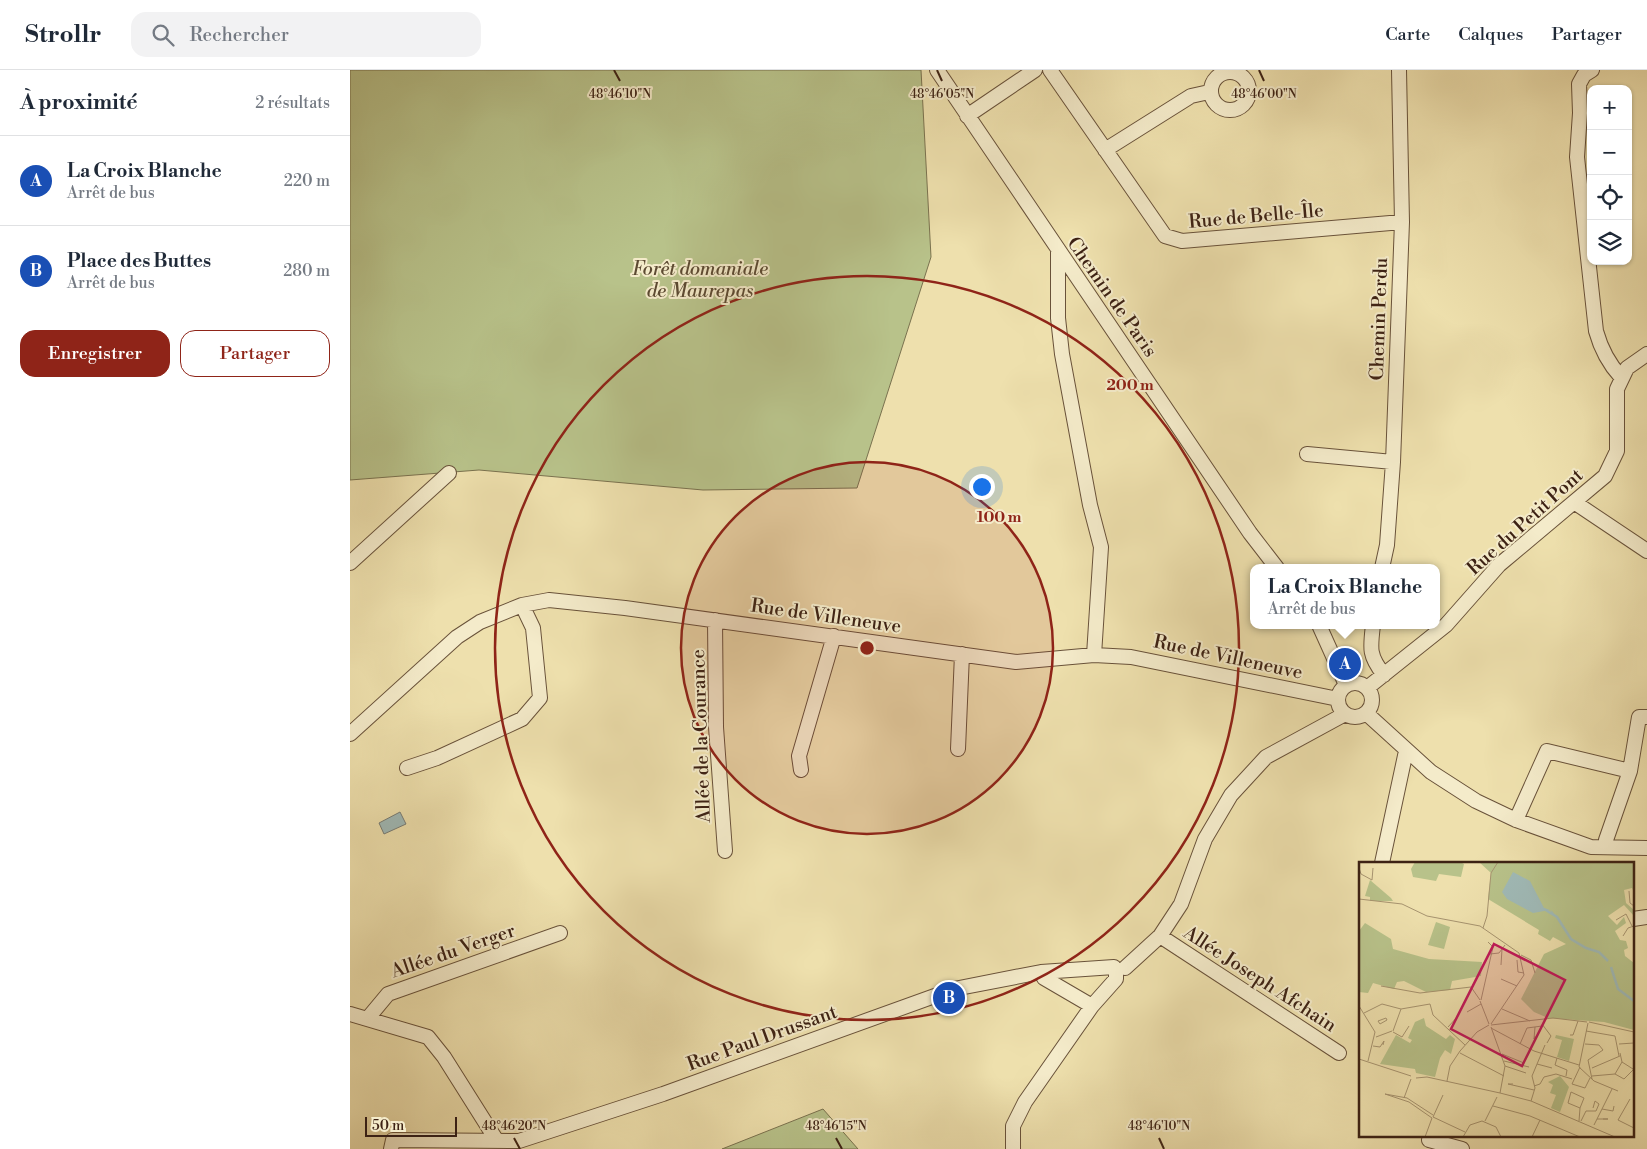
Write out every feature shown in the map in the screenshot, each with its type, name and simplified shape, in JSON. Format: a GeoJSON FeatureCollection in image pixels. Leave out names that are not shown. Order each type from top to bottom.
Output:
{"type":"FeatureCollection","features":[{"type":"Feature","properties":{"kind":"street","name":"Chemin de Paris"},"geometry":{"type":"LineString","coordinates":[[936,70],[1058,252],[1077,275],[1250,533],[1274,564]]}},
{"type":"Feature","properties":{"kind":"street"},"geometry":{"type":"LineString","coordinates":[[967,116],[1035,70]]}},
{"type":"Feature","properties":{"kind":"street","name":"Rue de Belle-Île"},"geometry":{"type":"LineString","coordinates":[[1050,70],[1165,236],[1182,241],[1402,222]]}},
{"type":"Feature","properties":{"kind":"street","name":"Chemin Perdu"},"geometry":{"type":"LineString","coordinates":[[1383,564],[1387,545],[1393,462],[1402,222],[1399,70]]}},
{"type":"Feature","properties":{"kind":"street"},"geometry":{"type":"LineString","coordinates":[[1592,70],[1584,76],[1579,84],[1580,113],[1577,157],[1596,331],[1601,348],[1611,366],[1621,377],[1627,368],[1647,354]]}},
{"type":"Feature","properties":{"kind":"street"},"geometry":{"type":"LineString","coordinates":[[1105,150],[1191,96],[1209,92]]}},
{"type":"Feature","properties":{"kind":"street"},"geometry":{"type":"LineString","coordinates":[[1058,252],[1058,318],[1062,354],[1090,505],[1101,546],[1094,655]]}},
{"type":"Feature","properties":{"kind":"street","name":"Rue du Petit Pont"},"geometry":{"type":"LineString","coordinates":[[1368,688],[1446,625],[1499,565],[1605,476],[1617,451],[1615,403],[1621,377]]}},
{"type":"Feature","properties":{"kind":"street"},"geometry":{"type":"LineString","coordinates":[[1308,454],[1393,462]]}},
{"type":"Feature","properties":{"kind":"street"},"geometry":{"type":"LineString","coordinates":[[350,563],[449,473]]}},
{"type":"Feature","properties":{"kind":"street"},"geometry":{"type":"LineString","coordinates":[[1574,502],[1647,551]]}},
{"type":"Feature","properties":{"kind":"street","name":"Rue de Villeneuve"},"geometry":{"type":"LineString","coordinates":[[350,734],[457,637],[480,622],[522,605],[548,600],[716,620],[1016,662],[1094,655],[1131,656],[1338,699]]}},
{"type":"Feature","properties":{"kind":"street"},"geometry":{"type":"LineString","coordinates":[[407,768],[438,758],[522,719],[540,698],[533,628],[522,605]]}},
{"type":"Feature","properties":{"kind":"street","name":"Allée de la Courance"},"geometry":{"type":"LineString","coordinates":[[716,620],[716,727],[725,851]]}},
{"type":"Feature","properties":{"kind":"street"},"geometry":{"type":"LineString","coordinates":[[1321,629],[1346,685]]}},
{"type":"Feature","properties":{"kind":"street"},"geometry":{"type":"LineString","coordinates":[[1373,629],[1371,654],[1384,675]]}},
{"type":"Feature","properties":{"kind":"street"},"geometry":{"type":"LineString","coordinates":[[802,770],[799,756],[834,636]]}},
{"type":"Feature","properties":{"kind":"street"},"geometry":{"type":"LineString","coordinates":[[958,749],[962,654]]}},
{"type":"Feature","properties":{"kind":"street"},"geometry":{"type":"LineString","coordinates":[[1360,683],[1368,688],[1371,692],[1372,703],[1366,713],[1357,717],[1346,714],[1341,709],[1338,699],[1346,685],[1360,683]]}},
{"type":"Feature","properties":{"kind":"street"},"geometry":{"type":"LineString","coordinates":[[1366,713],[1431,772],[1469,796],[1516,820],[1591,847],[1647,848]]}},
{"type":"Feature","properties":{"kind":"street"},"geometry":{"type":"LineString","coordinates":[[1013,1149],[1012,1132],[1024,1102],[1092,1006],[1116,979],[1118,970],[1160,936],[1182,904],[1206,839],[1231,796],[1266,757],[1346,714]]}},
{"type":"Feature","properties":{"kind":"street"},"geometry":{"type":"LineString","coordinates":[[1606,847],[1606,840],[1630,771],[1639,717],[1647,717]]}},
{"type":"Feature","properties":{"kind":"street"},"geometry":{"type":"LineString","coordinates":[[1382,862],[1406,751]]}},
{"type":"Feature","properties":{"kind":"street"},"geometry":{"type":"LineString","coordinates":[[1516,820],[1547,751],[1630,771]]}},
{"type":"Feature","properties":{"kind":"street"},"geometry":{"type":"LineString","coordinates":[[1634,919],[1647,917]]}},
{"type":"Feature","properties":{"kind":"street","name":"Allée du Verger"},"geometry":{"type":"LineString","coordinates":[[368,1018],[388,994],[560,933]]}},
{"type":"Feature","properties":{"kind":"street","name":"Allée Joseph Afchain"},"geometry":{"type":"LineString","coordinates":[[1160,936],[1339,1053]]}},
{"type":"Feature","properties":{"kind":"street","name":"Rue Paul Drussant"},"geometry":{"type":"LineString","coordinates":[[391,1149],[394,1140],[519,1141],[662,1094],[954,989],[1041,972],[1118,970]]}},
{"type":"Feature","properties":{"kind":"street"},"geometry":{"type":"LineString","coordinates":[[1041,972],[1044,978],[1092,1006]]}},
{"type":"Feature","properties":{"kind":"street"},"geometry":{"type":"LineString","coordinates":[[350,1014],[428,1037],[444,1057],[497,1141]]}},
{"type":"Feature","properties":{"kind":"street"},"geometry":{"type":"LineString","coordinates":[[1429,1140],[1462,1149]]}},
{"type":"Feature","properties":{"kind":"green space","name":"Forêt domaniale de Maurepas"},"geometry":{"type":"Polygon","coordinates":[[[350,70],[921,70],[931,257],[857,488],[703,490],[479,470],[350,480],[350,70]]]}},
{"type":"Feature","properties":{"kind":"green space"},"geometry":{"type":"Polygon","coordinates":[[[823,1109],[858,1149],[722,1149],[823,1109]]]}},
{"type":"Feature","properties":{"kind":"water"},"geometry":{"type":"Polygon","coordinates":[[[400,812],[406,824],[384,834],[379,823],[400,812]]]}},
{"type":"Feature","properties":{"kind":"place","name":"La Croix Blanche"},"geometry":{"type":"Point","coordinates":[1345,664]}},
{"type":"Feature","properties":{"kind":"place","name":"Place des Buttes"},"geometry":{"type":"Point","coordinates":[949,998]}}]}
